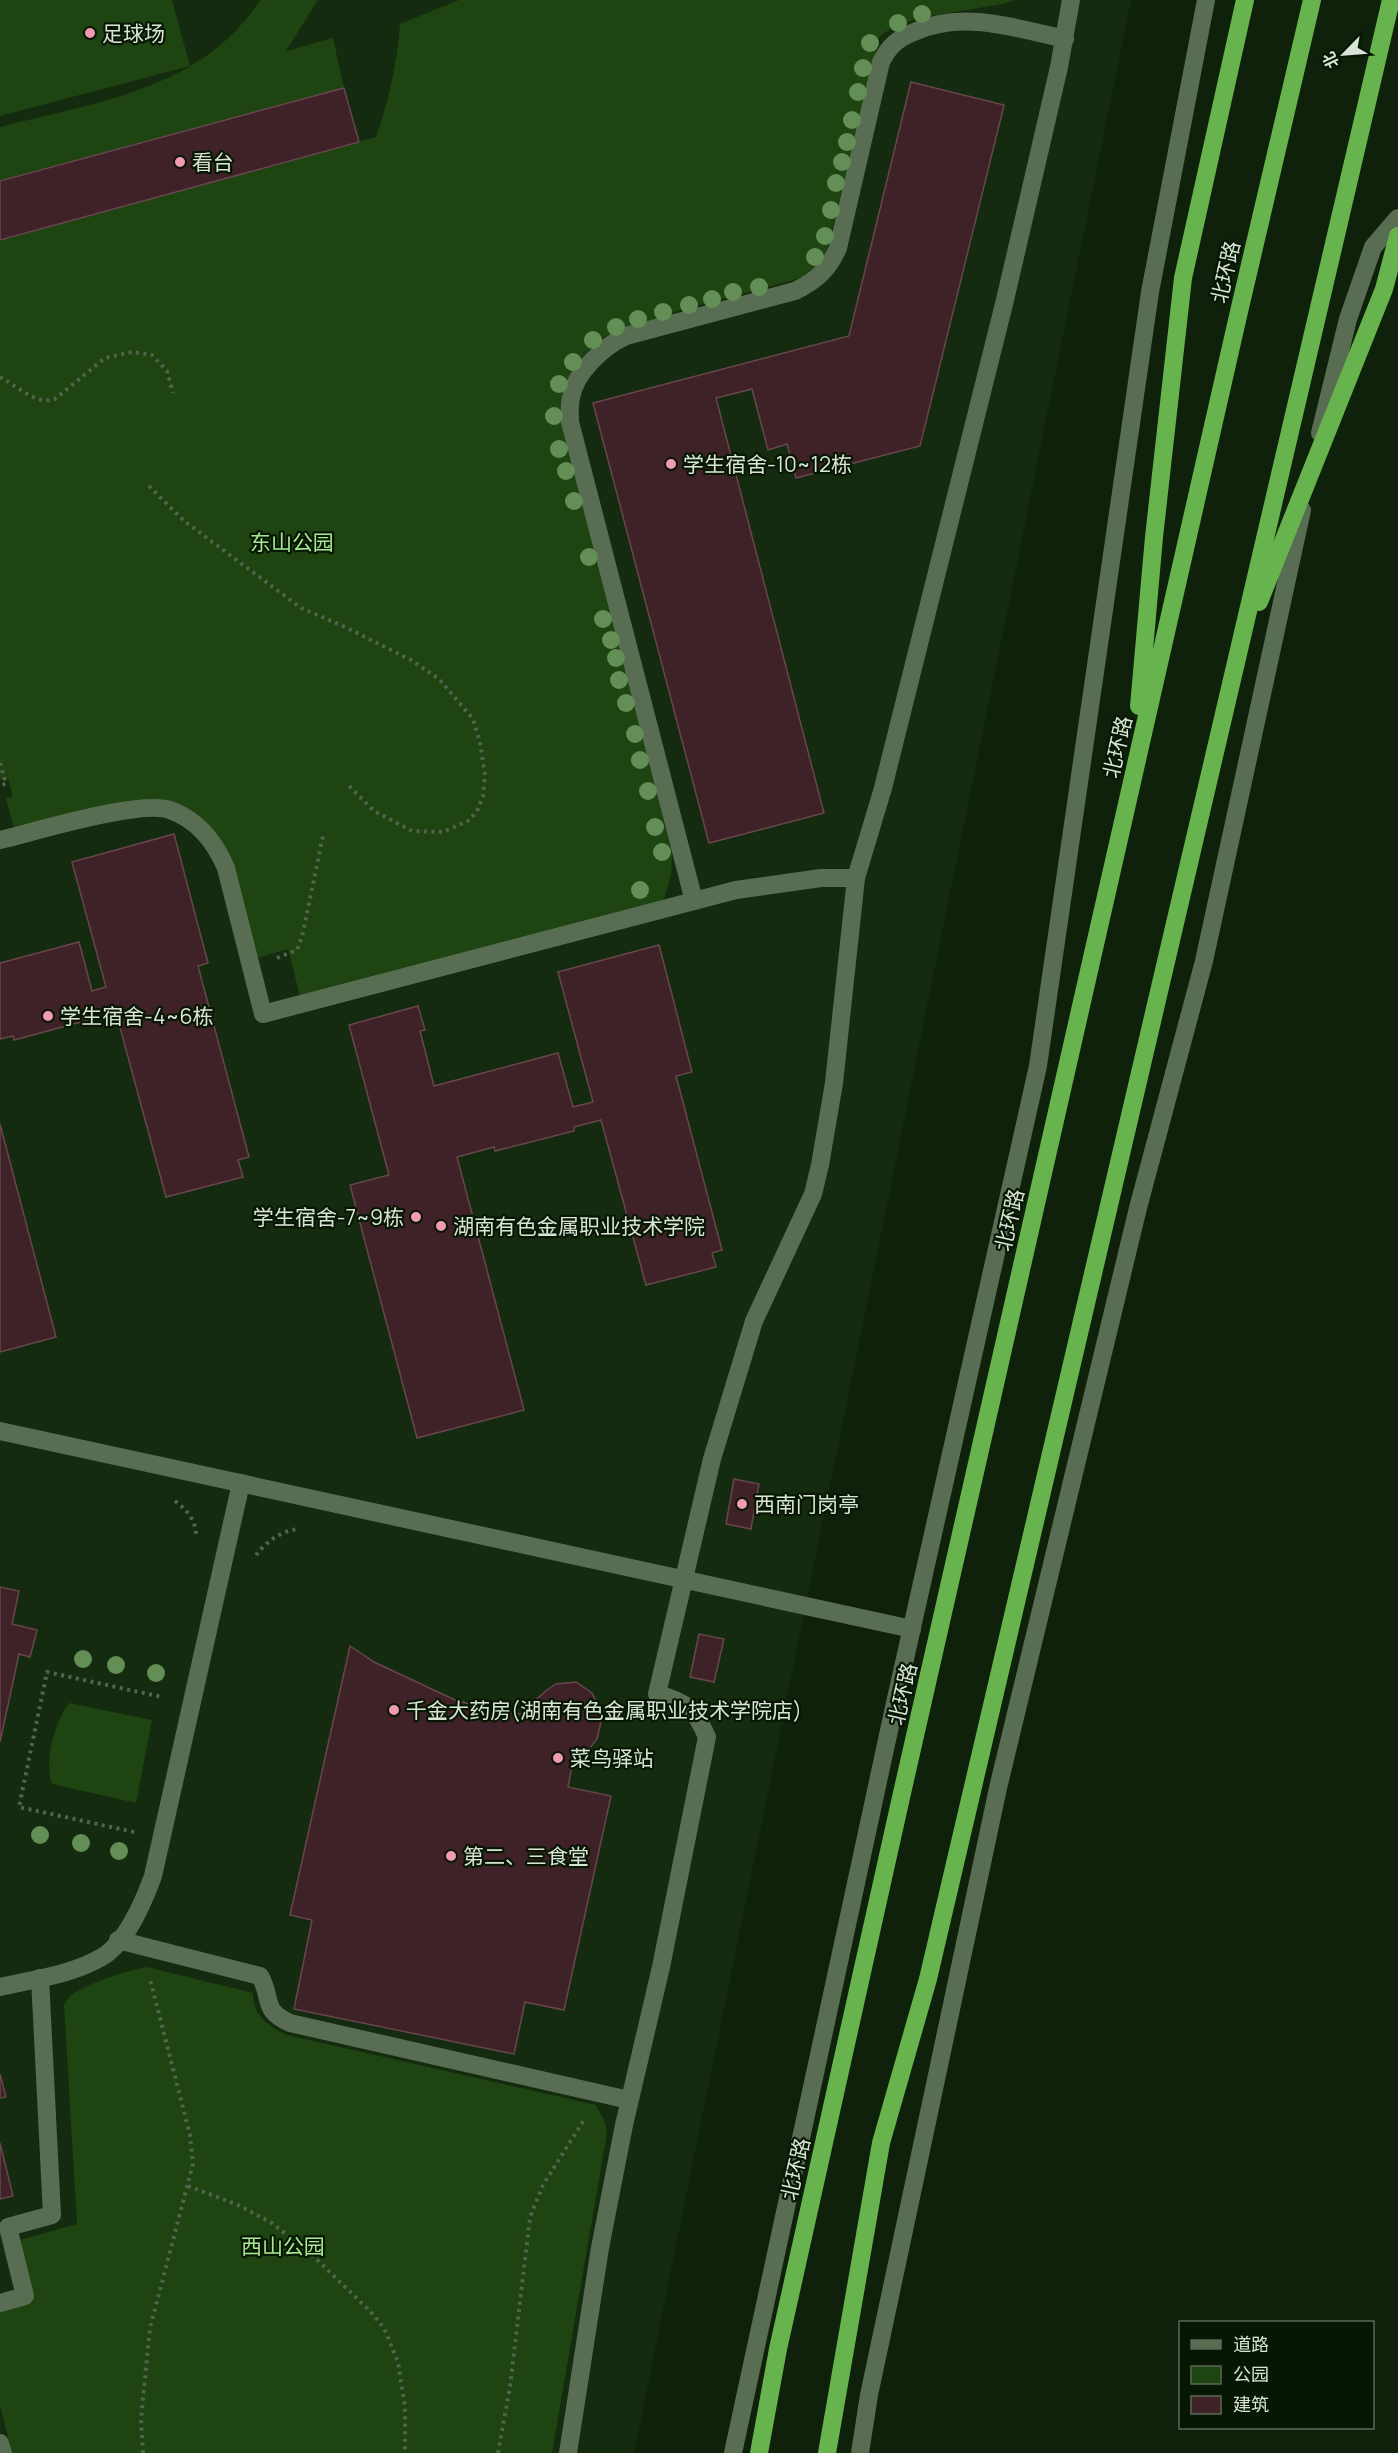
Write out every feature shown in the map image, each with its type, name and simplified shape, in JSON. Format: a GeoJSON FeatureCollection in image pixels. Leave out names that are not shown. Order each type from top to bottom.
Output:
{"type":"FeatureCollection","features":[{"type":"Feature","properties":{"kind":"highway"},"geometry":{"type":"LineString","coordinates":[[1134,774],[1154,537],[1184,278],[1245,0]]}},
{"type":"Feature","properties":{"kind":"highway","name":"北环路"},"geometry":{"type":"LineString","coordinates":[[759,2453],[786,2315],[1235,327],[1312,0]]}},
{"type":"Feature","properties":{"kind":"highway"},"geometry":{"type":"LineString","coordinates":[[827,2453],[881,2143],[930,1967],[1391,0]]}},
{"type":"Feature","properties":{"kind":"highway"},"geometry":{"type":"LineString","coordinates":[[1236,659],[1384,289],[1398,236]]}},
{"type":"Feature","properties":{"kind":"street"},"geometry":{"type":"LineString","coordinates":[[568,2453],[600,2248],[629,2100],[660,1967],[707,1737],[691,1708],[674,1699],[657,1694],[712,1459],[754,1321],[813,1194],[834,1083],[856,878],[886,776],[1002,312],[1065,39],[1071,0]]}},
{"type":"Feature","properties":{"kind":"street"},"geometry":{"type":"LineString","coordinates":[[733,2453],[912,1629],[1038,1066],[1150,292],[1206,0]]}},
{"type":"Feature","properties":{"kind":"street"},"geometry":{"type":"LineString","coordinates":[[694,901],[570,422],[571,396],[590,365],[611,343],[626,336],[795,291],[819,276],[831,264],[838,248],[881,62],[888,48],[897,40],[930,25],[966,20],[1065,39]]}},
{"type":"Feature","properties":{"kind":"street"},"geometry":{"type":"LineString","coordinates":[[860,2453],[871,2383],[998,1788],[1138,1208],[1203,961],[1292,553],[1348,319],[1373,248],[1398,218]]}},
{"type":"Feature","properties":{"kind":"street"},"geometry":{"type":"LineString","coordinates":[[0,840],[125,810],[169,809],[187,819],[204,831],[218,849],[226,868],[263,1014],[736,890],[821,878],[856,878]]}},
{"type":"Feature","properties":{"kind":"street"},"geometry":{"type":"LineString","coordinates":[[0,1431],[912,1629]]}},
{"type":"Feature","properties":{"kind":"street"},"geometry":{"type":"LineString","coordinates":[[0,1987],[73,1970],[104,1956],[142,1906],[153,1876],[241,1483]]}},
{"type":"Feature","properties":{"kind":"street"},"geometry":{"type":"LineString","coordinates":[[118,1940],[260,1976],[264,1983],[267,2002],[275,2016],[290,2023],[629,2100]]}},
{"type":"Feature","properties":{"kind":"street"},"geometry":{"type":"LineString","coordinates":[[0,2303],[25,2296],[8,2227],[52,2215],[40,1978]]}},
{"type":"Feature","properties":{"kind":"street"},"geometry":{"type":"LineString","coordinates":[[0,2443],[3,2453]]}},
{"type":"Feature","properties":{"kind":"path"},"geometry":{"type":"LineString","coordinates":[[0,377],[31,396],[48,401],[55,399],[105,358],[132,352],[152,355],[167,371],[173,393]]}},
{"type":"Feature","properties":{"kind":"path"},"geometry":{"type":"LineString","coordinates":[[149,486],[183,520],[301,608],[411,660],[439,679],[473,719],[480,743],[485,775],[483,796],[470,820],[443,832],[412,831],[374,811],[348,785]]}},
{"type":"Feature","properties":{"kind":"path"},"geometry":{"type":"LineString","coordinates":[[0,763],[6,784],[0,785]]}},
{"type":"Feature","properties":{"kind":"path"},"geometry":{"type":"LineString","coordinates":[[250,964],[283,957],[297,950],[302,937],[323,836]]}},
{"type":"Feature","properties":{"kind":"path"},"geometry":{"type":"LineString","coordinates":[[166,1496],[175,1500],[192,1518],[196,1528],[197,1543]]}},
{"type":"Feature","properties":{"kind":"path"},"geometry":{"type":"LineString","coordinates":[[251,1562],[262,1548],[281,1533],[297,1529],[305,1530]]}},
{"type":"Feature","properties":{"kind":"path"},"geometry":{"type":"LineString","coordinates":[[161,1838],[19,1807],[47,1672],[192,1703]]}},
{"type":"Feature","properties":{"kind":"path"},"geometry":{"type":"LineString","coordinates":[[143,1946],[190,2135],[193,2164],[150,2328],[141,2419],[143,2453]]}},
{"type":"Feature","properties":{"kind":"path"},"geometry":{"type":"LineString","coordinates":[[498,2453],[510,2387],[530,2217],[543,2185],[584,2120],[606,2094]]}},
{"type":"Feature","properties":{"kind":"path"},"geometry":{"type":"LineString","coordinates":[[188,2186],[238,2205],[272,2223],[312,2255],[370,2311],[384,2328],[400,2370],[405,2407],[405,2453]]}},
{"type":"Feature","properties":{"kind":"shaded area","name":"湖南有色金属职业技术学院"},"geometry":{"type":"Polygon","coordinates":[[[0,0],[1131,0],[634,2453],[0,2453],[0,0]]]}},
{"type":"Feature","properties":{"kind":"green space","name":"足球场"},"geometry":{"type":"Polygon","coordinates":[[[0,0],[172,0],[190,66],[0,116],[0,0]]]}},
{"type":"Feature","properties":{"kind":"green space"},"geometry":{"type":"Polygon","coordinates":[[[260,0],[318,0],[286,51],[333,38],[344,88],[0,181],[0,127],[109,100],[177,73],[208,54],[236,30],[260,0]]]}},
{"type":"Feature","properties":{"kind":"green space","name":"东山公园"},"geometry":{"type":"Polygon","coordinates":[[[459,0],[1016,0],[924,18],[890,29],[879,38],[827,250],[822,261],[805,277],[678,311],[601,338],[582,357],[563,390],[563,426],[672,853],[671,876],[663,902],[301,1000],[288,949],[254,959],[229,866],[169,806],[14,828],[6,798],[13,797],[8,778],[0,780],[0,240],[376,137],[392,81],[400,24],[459,0]]]}},
{"type":"Feature","properties":{"kind":"green space"},"geometry":{"type":"Polygon","coordinates":[[[69,1703],[152,1720],[136,1803],[52,1784],[49,1763],[52,1742],[59,1721],[69,1703]]]}},
{"type":"Feature","properties":{"kind":"green space","name":"西山公园"},"geometry":{"type":"Polygon","coordinates":[[[147,1967],[253,1993],[255,2008],[263,2019],[287,2035],[596,2105],[605,2122],[607,2133],[552,2453],[12,2453],[0,2405],[0,2310],[33,2302],[20,2240],[77,2224],[64,2005],[69,1997],[83,1988],[118,1974],[147,1967]]]}},
{"type":"Feature","properties":{"kind":"building","name":"学生宿舍-10~12栋"},"geometry":{"type":"Polygon","coordinates":[[[911,82],[1004,105],[920,446],[796,478],[787,444],[768,450],[752,389],[716,398],[824,813],[709,843],[593,403],[849,336],[911,82]]]}},
{"type":"Feature","properties":{"kind":"building","name":"看台"},"geometry":{"type":"Polygon","coordinates":[[[344,88],[359,142],[0,240],[0,181],[344,88]]]}},
{"type":"Feature","properties":{"kind":"building","name":"学生宿舍-4~6栋"},"geometry":{"type":"Polygon","coordinates":[[[174,834],[208,963],[198,966],[249,1157],[238,1160],[243,1177],[166,1197],[115,1009],[95,1014],[96,1018],[14,1040],[13,1036],[0,1039],[0,963],[79,942],[92,991],[106,987],[72,862],[174,834]]]}},
{"type":"Feature","properties":{"kind":"building","name":"学生宿舍-7~9栋"},"geometry":{"type":"Polygon","coordinates":[[[659,945],[692,1072],[676,1076],[722,1250],[712,1253],[716,1267],[646,1285],[601,1120],[574,1127],[574,1131],[495,1151],[494,1147],[457,1157],[524,1410],[417,1438],[350,1185],[389,1175],[349,1025],[418,1006],[425,1030],[420,1031],[434,1086],[558,1053],[573,1107],[593,1102],[558,972],[659,945]]]}},
{"type":"Feature","properties":{"kind":"building"},"geometry":{"type":"Polygon","coordinates":[[[0,1124],[56,1337],[0,1352],[0,1124]]]}},
{"type":"Feature","properties":{"kind":"building","name":"西南门岗亭"},"geometry":{"type":"Polygon","coordinates":[[[734,1479],[759,1484],[751,1529],[726,1524],[734,1479]]]}},
{"type":"Feature","properties":{"kind":"building"},"geometry":{"type":"Polygon","coordinates":[[[0,1587],[19,1591],[12,1624],[37,1630],[30,1657],[19,1654],[0,1742],[0,1587]]]}},
{"type":"Feature","properties":{"kind":"building"},"geometry":{"type":"Polygon","coordinates":[[[699,1634],[724,1639],[714,1682],[690,1677],[699,1634]]]}},
{"type":"Feature","properties":{"kind":"building","name":"第二、三食堂"},"geometry":{"type":"Polygon","coordinates":[[[350,1646],[374,1662],[455,1700],[485,1708],[527,1715],[531,1704],[547,1690],[556,1684],[576,1682],[592,1693],[596,1701],[601,1722],[597,1739],[590,1748],[574,1755],[568,1787],[611,1796],[564,2010],[525,2002],[514,2054],[294,2009],[312,1920],[290,1915],[350,1646]]]}},
{"type":"Feature","properties":{"kind":"building"},"geometry":{"type":"Polygon","coordinates":[[[0,2074],[6,2097],[0,2098],[0,2074]]]}},
{"type":"Feature","properties":{"kind":"building"},"geometry":{"type":"Polygon","coordinates":[[[0,2143],[13,2196],[0,2199],[0,2143]]]}},
{"type":"Feature","properties":{"kind":"place","name":"足球场"},"geometry":{"type":"Point","coordinates":[90,33]}},
{"type":"Feature","properties":{"kind":"place","name":"看台"},"geometry":{"type":"Point","coordinates":[180,162]}},
{"type":"Feature","properties":{"kind":"place","name":"学生宿舍-10~12栋"},"geometry":{"type":"Point","coordinates":[671,464]}},
{"type":"Feature","properties":{"kind":"place","name":"学生宿舍-4~6栋"},"geometry":{"type":"Point","coordinates":[48,1016]}},
{"type":"Feature","properties":{"kind":"place","name":"学生宿舍-7~9栋"},"geometry":{"type":"Point","coordinates":[416,1217]}},
{"type":"Feature","properties":{"kind":"place","name":"湖南有色金属职业技术学院"},"geometry":{"type":"Point","coordinates":[441,1226]}},
{"type":"Feature","properties":{"kind":"place","name":"西南门岗亭"},"geometry":{"type":"Point","coordinates":[742,1504]}},
{"type":"Feature","properties":{"kind":"place","name":"千金大药房(湖南有色金属职业技术学院店)"},"geometry":{"type":"Point","coordinates":[394,1710]}},
{"type":"Feature","properties":{"kind":"place","name":"菜鸟驿站"},"geometry":{"type":"Point","coordinates":[558,1758]}},
{"type":"Feature","properties":{"kind":"place","name":"第二、三食堂"},"geometry":{"type":"Point","coordinates":[451,1856]}}]}
